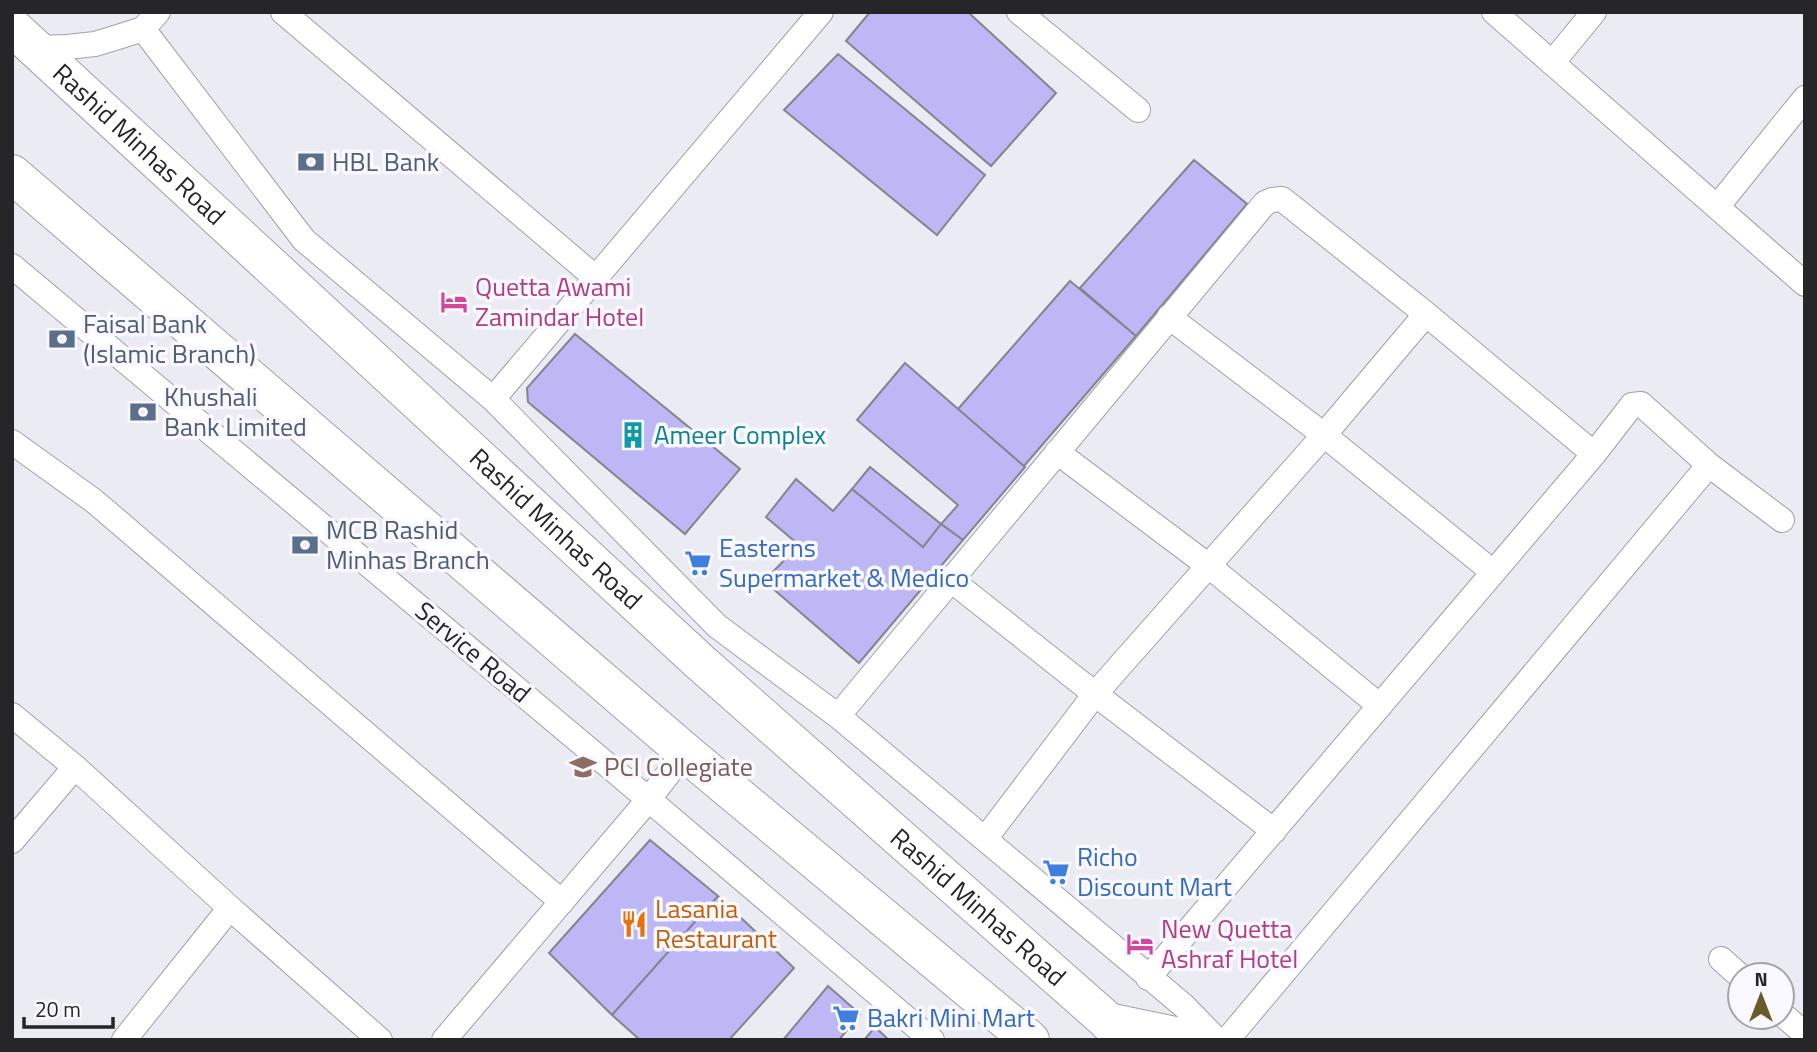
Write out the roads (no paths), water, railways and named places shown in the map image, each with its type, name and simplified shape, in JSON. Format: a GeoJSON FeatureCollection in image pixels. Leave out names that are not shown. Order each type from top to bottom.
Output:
{"type":"FeatureCollection","features":[{"type":"Feature","properties":{"kind":"main road","name":"Rashid Minhas Road"},"geometry":{"type":"LineString","coordinates":[[24,38],[701,662],[1119,1031]]}},
{"type":"Feature","properties":{"kind":"main road"},"geometry":{"type":"LineString","coordinates":[[12,174],[685,752],[1030,1040]]}},
{"type":"Feature","properties":{"kind":"main road"},"geometry":{"type":"LineString","coordinates":[[1119,1031],[1194,1040]]}},
{"type":"Feature","properties":{"kind":"street"},"geometry":{"type":"LineString","coordinates":[[283,12],[596,278]]}},
{"type":"Feature","properties":{"kind":"street"},"geometry":{"type":"LineString","coordinates":[[493,399],[821,12]]}},
{"type":"Feature","properties":{"kind":"street"},"geometry":{"type":"LineString","coordinates":[[1019,12],[1138,110]]}},
{"type":"Feature","properties":{"kind":"street"},"geometry":{"type":"LineString","coordinates":[[1494,12],[1805,284]]}},
{"type":"Feature","properties":{"kind":"street"},"geometry":{"type":"LineString","coordinates":[[1552,63],[1594,12]]}},
{"type":"Feature","properties":{"kind":"street"},"geometry":{"type":"LineString","coordinates":[[24,38],[67,47],[95,44],[150,21],[304,240],[493,399],[716,626],[838,716],[1184,1006],[1217,1040]]}},
{"type":"Feature","properties":{"kind":"street"},"geometry":{"type":"LineString","coordinates":[[1717,207],[1805,98]]}},
{"type":"Feature","properties":{"kind":"street"},"geometry":{"type":"LineString","coordinates":[[838,716],[1169,317],[1265,203],[1272,200],[1282,199],[1594,453]]}},
{"type":"Feature","properties":{"kind":"street"},"geometry":{"type":"LineString","coordinates":[[274,268],[304,240]]}},
{"type":"Feature","properties":{"kind":"street","name":"Service Road"},"geometry":{"type":"LineString","coordinates":[[12,266],[649,799],[932,1040]]}},
{"type":"Feature","properties":{"kind":"street"},"geometry":{"type":"LineString","coordinates":[[985,839],[1095,694],[1210,567],[1426,314]]}},
{"type":"Feature","properties":{"kind":"street"},"geometry":{"type":"LineString","coordinates":[[1169,317],[1324,435],[1493,572]]}},
{"type":"Feature","properties":{"kind":"street"},"geometry":{"type":"LineString","coordinates":[[1149,978],[1632,405],[1641,404],[1709,465],[1782,520]]}},
{"type":"Feature","properties":{"kind":"street"},"geometry":{"type":"LineString","coordinates":[[12,442],[94,502],[562,902]]}},
{"type":"Feature","properties":{"kind":"street"},"geometry":{"type":"LineString","coordinates":[[1057,452],[1210,567],[1380,706]]}},
{"type":"Feature","properties":{"kind":"street"},"geometry":{"type":"LineString","coordinates":[[1227,1040],[1709,465]]}},
{"type":"Feature","properties":{"kind":"street"},"geometry":{"type":"LineString","coordinates":[[951,580],[1274,831]]}},
{"type":"Feature","properties":{"kind":"street"},"geometry":{"type":"LineString","coordinates":[[701,662],[716,626]]}},
{"type":"Feature","properties":{"kind":"street"},"geometry":{"type":"LineString","coordinates":[[12,715],[75,767],[380,1040]]}},
{"type":"Feature","properties":{"kind":"street"},"geometry":{"type":"LineString","coordinates":[[444,1040],[649,799],[685,752]]}},
{"type":"Feature","properties":{"kind":"street"},"geometry":{"type":"LineString","coordinates":[[12,841],[75,767]]}},
{"type":"Feature","properties":{"kind":"street"},"geometry":{"type":"LineString","coordinates":[[124,1040],[230,908]]}},
{"type":"Feature","properties":{"kind":"street"},"geometry":{"type":"LineString","coordinates":[[1721,959],[1726,963]]}},
{"type":"Feature","properties":{"kind":"place","name":"HBL Bank"},"geometry":{"type":"Point","coordinates":[311,162]}},
{"type":"Feature","properties":{"kind":"place","name":"Quetta Awami Zamindar Hotel"},"geometry":{"type":"Point","coordinates":[454,302]}},
{"type":"Feature","properties":{"kind":"place","name":"Faisal Bank (Islamic Branch)"},"geometry":{"type":"Point","coordinates":[62,339]}},
{"type":"Feature","properties":{"kind":"place","name":"Khushali Bank Limited"},"geometry":{"type":"Point","coordinates":[143,412]}},
{"type":"Feature","properties":{"kind":"place","name":"Ameer Complex"},"geometry":{"type":"Point","coordinates":[633,435]}},
{"type":"Feature","properties":{"kind":"place","name":"MCB Rashid Minhas Branch"},"geometry":{"type":"Point","coordinates":[305,545]}},
{"type":"Feature","properties":{"kind":"place","name":"Easterns Supermarket & Medico"},"geometry":{"type":"Point","coordinates":[698,563]}},
{"type":"Feature","properties":{"kind":"place","name":"PCI Collegiate"},"geometry":{"type":"Point","coordinates":[583,767]}},
{"type":"Feature","properties":{"kind":"place","name":"Richo Discount Mart"},"geometry":{"type":"Point","coordinates":[1056,872]}},
{"type":"Feature","properties":{"kind":"place","name":"Lasania Restaurant"},"geometry":{"type":"Point","coordinates":[634,924]}},
{"type":"Feature","properties":{"kind":"place","name":"New Quetta Ashraf Hotel"},"geometry":{"type":"Point","coordinates":[1140,944]}},
{"type":"Feature","properties":{"kind":"place","name":"Bakri Mini Mart"},"geometry":{"type":"Point","coordinates":[846,1018]}}]}
